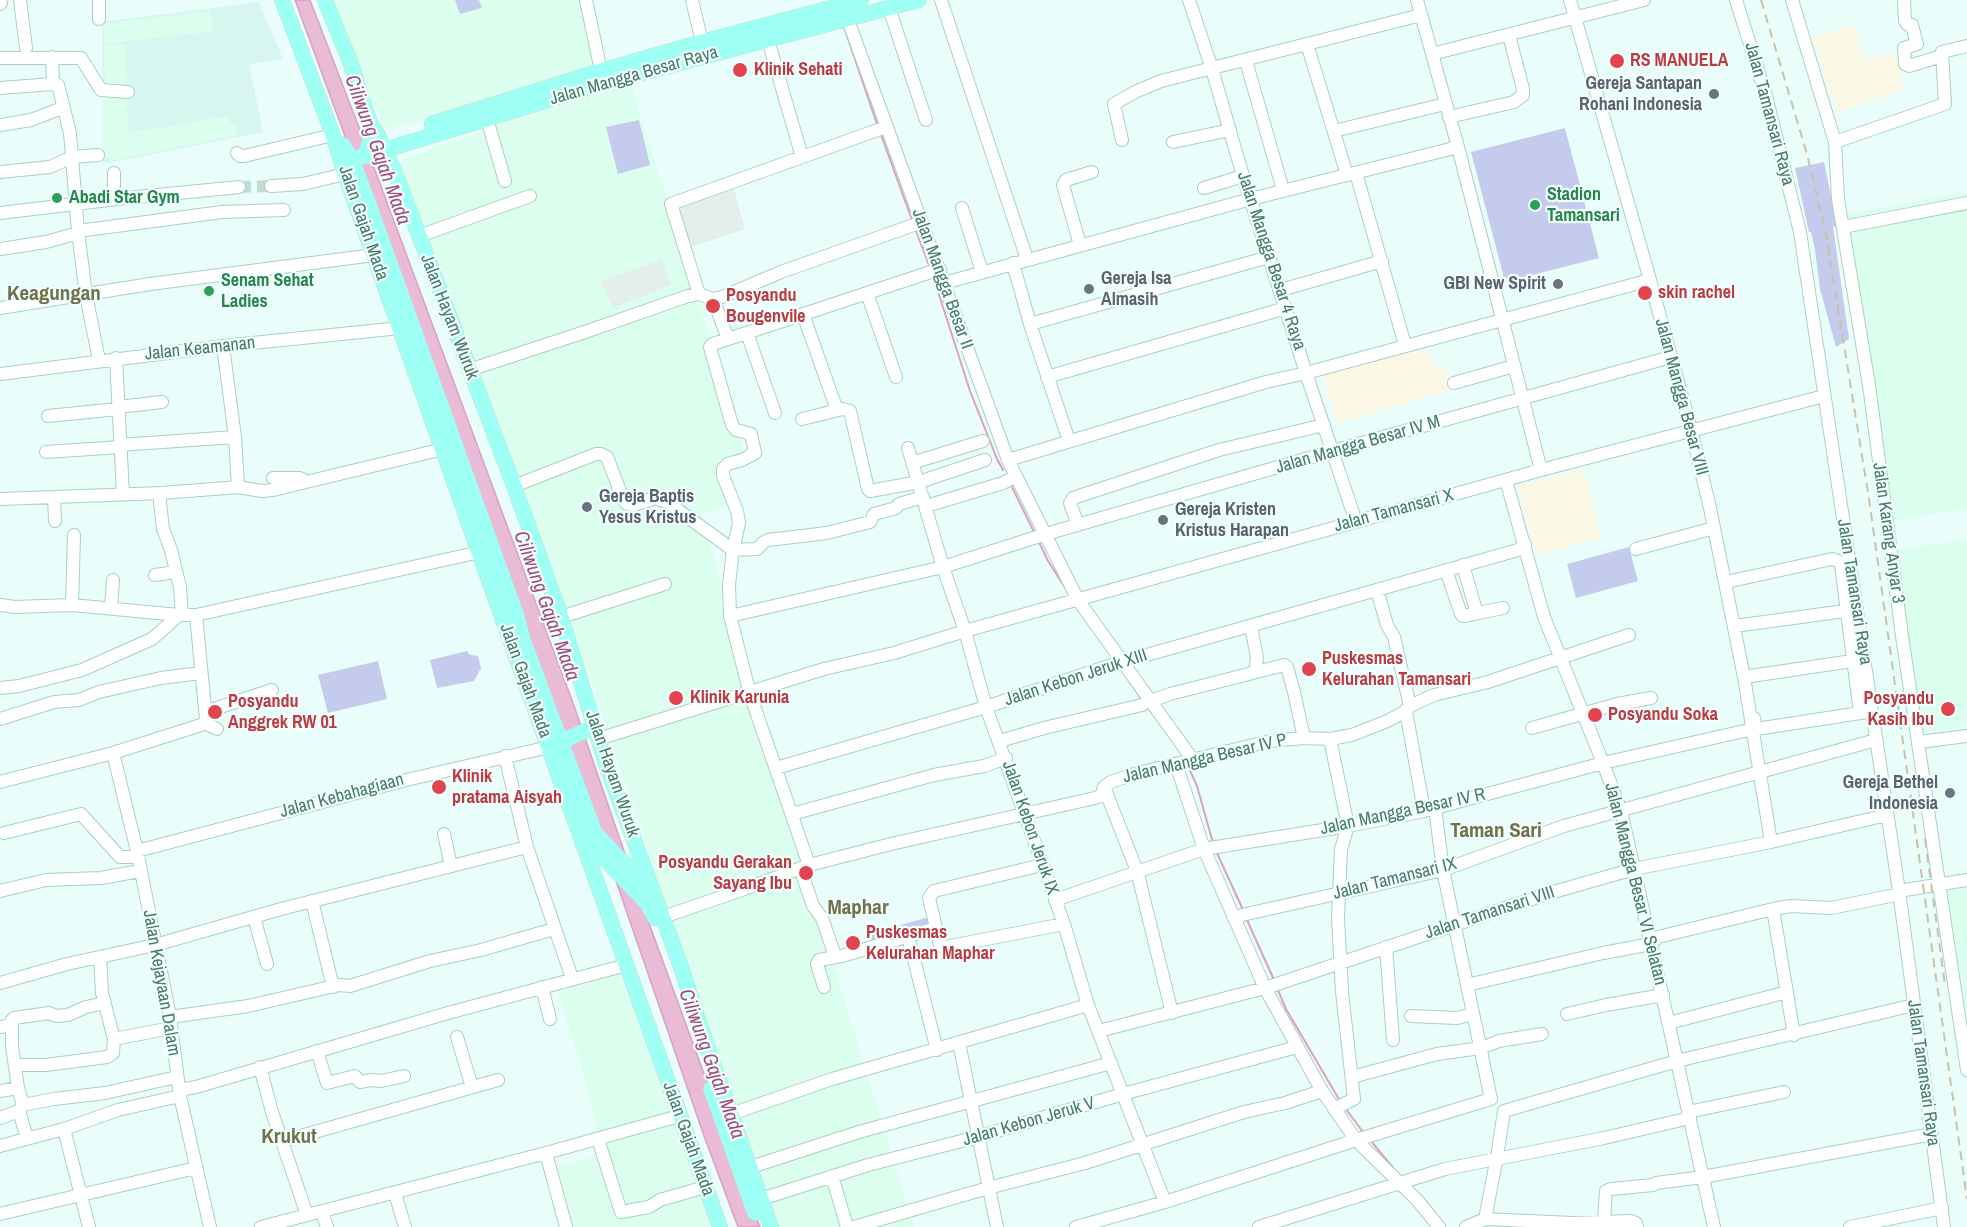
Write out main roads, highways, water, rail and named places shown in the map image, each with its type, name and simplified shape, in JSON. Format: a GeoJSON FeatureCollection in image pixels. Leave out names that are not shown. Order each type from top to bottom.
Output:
{"type":"FeatureCollection","features":[{"type":"Feature","properties":{"kind":"main road","name":"Jalan Gajah Mada"},"geometry":{"type":"LineString","coordinates":[[282,0],[333,135],[365,155],[467,497],[480,552],[557,745],[598,837],[639,877],[653,896],[684,977]]}},
{"type":"Feature","properties":{"kind":"main road","name":"Jalan Hayam Wuruk"},"geometry":{"type":"LineString","coordinates":[[325,0],[351,64],[370,123],[365,155],[419,236],[514,486],[561,617],[592,732],[658,914],[684,977],[771,1227]]}},
{"type":"Feature","properties":{"kind":"main road","name":"Jalan Mangga Besar Raya"},"geometry":{"type":"LineString","coordinates":[[408,135],[487,119],[601,71],[702,42],[844,10],[889,8],[919,0]]}},
{"type":"Feature","properties":{"kind":"main road","name":"Jalan Mangga Besar Raya"},"geometry":{"type":"LineString","coordinates":[[365,155],[408,135],[525,102],[611,81],[754,30]]}},
{"type":"Feature","properties":{"kind":"main road"},"geometry":{"type":"LineString","coordinates":[[370,123],[383,133],[408,135]]}},
{"type":"Feature","properties":{"kind":"main road","name":"Jalan Gajah Mada"},"geometry":{"type":"LineString","coordinates":[[365,155],[374,255],[443,449],[467,497],[557,745],[579,828],[720,1227]]}},
{"type":"Feature","properties":{"kind":"main road"},"geometry":{"type":"LineString","coordinates":[[592,732],[557,745],[553,777],[629,995],[639,1001]]}},
{"type":"Feature","properties":{"kind":"main road"},"geometry":{"type":"LineString","coordinates":[[579,828],[587,841],[658,914]]}},
{"type":"Feature","properties":{"kind":"main road","name":"Jalan Hayam Wuruk"},"geometry":{"type":"LineString","coordinates":[[658,914],[723,1126],[761,1227]]}},
{"type":"Feature","properties":{"kind":"waterway"},"geometry":{"type":"LineString","coordinates":[[843,24],[877,124]]}},
{"type":"Feature","properties":{"kind":"waterway"},"geometry":{"type":"LineString","coordinates":[[880,132],[912,220]]}},
{"type":"Feature","properties":{"kind":"waterway"},"geometry":{"type":"LineString","coordinates":[[915,228],[930,268]]}},
{"type":"Feature","properties":{"kind":"waterway"},"geometry":{"type":"LineString","coordinates":[[933,276],[970,391],[1003,470]]}},
{"type":"Feature","properties":{"kind":"waterway"},"geometry":{"type":"LineString","coordinates":[[1010,483],[1035,534]]}},
{"type":"Feature","properties":{"kind":"waterway"},"geometry":{"type":"LineString","coordinates":[[1039,542],[1066,589]]}},
{"type":"Feature","properties":{"kind":"waterway"},"geometry":{"type":"LineString","coordinates":[[1125,675],[1142,700]]}},
{"type":"Feature","properties":{"kind":"waterway"},"geometry":{"type":"LineString","coordinates":[[1147,707],[1155,717]]}},
{"type":"Feature","properties":{"kind":"waterway"},"geometry":{"type":"LineString","coordinates":[[1188,766],[1197,786],[1213,843]]}},
{"type":"Feature","properties":{"kind":"waterway"},"geometry":{"type":"LineString","coordinates":[[1216,851],[1244,912]]}},
{"type":"Feature","properties":{"kind":"waterway"},"geometry":{"type":"LineString","coordinates":[[1247,920],[1274,980]]}},
{"type":"Feature","properties":{"kind":"waterway"},"geometry":{"type":"LineString","coordinates":[[1277,988],[1286,1009],[1340,1101]]}},
{"type":"Feature","properties":{"kind":"waterway"},"geometry":{"type":"LineString","coordinates":[[1345,1108],[1363,1132]]}},
{"type":"Feature","properties":{"kind":"waterway"},"geometry":{"type":"LineString","coordinates":[[1371,1141],[1394,1169]]}},
{"type":"Feature","properties":{"kind":"tunnel"},"geometry":{"type":"LineString","coordinates":[[239,187],[271,186]]}},
{"type":"Feature","properties":{"kind":"railway"},"geometry":{"type":"LineString","coordinates":[[1761,0],[1807,154],[1826,234],[1869,499],[1967,1199]]}},
{"type":"Feature","properties":{"kind":"railway"},"geometry":{"type":"LineString","coordinates":[[1925,839],[1945,985]]}},
{"type":"Feature","properties":{"kind":"place","name":"RS MANUELA"},"geometry":{"type":"Point","coordinates":[1617,61]}},
{"type":"Feature","properties":{"kind":"place","name":"Klinik Sehati"},"geometry":{"type":"Point","coordinates":[740,70]}},
{"type":"Feature","properties":{"kind":"place","name":"Gereja Santapan Rohani Indonesia"},"geometry":{"type":"Point","coordinates":[1714,94]}},
{"type":"Feature","properties":{"kind":"place","name":"Abadi Star Gym"},"geometry":{"type":"Point","coordinates":[57,198]}},
{"type":"Feature","properties":{"kind":"place","name":"Stadion Tamansari"},"geometry":{"type":"Point","coordinates":[1535,205]}},
{"type":"Feature","properties":{"kind":"place","name":"GBI New Spirit"},"geometry":{"type":"Point","coordinates":[1558,284]}},
{"type":"Feature","properties":{"kind":"place","name":"Gereja Isa Almasih"},"geometry":{"type":"Point","coordinates":[1089,289]}},
{"type":"Feature","properties":{"kind":"place","name":"Senam Sehat Ladies"},"geometry":{"type":"Point","coordinates":[209,291]}},
{"type":"Feature","properties":{"kind":"place","name":"skin rachel"},"geometry":{"type":"Point","coordinates":[1645,293]}},
{"type":"Feature","properties":{"kind":"place","name":"Posyandu Bougenvile"},"geometry":{"type":"Point","coordinates":[713,306]}},
{"type":"Feature","properties":{"kind":"place","name":"Gereja Baptis Yesus Kristus"},"geometry":{"type":"Point","coordinates":[587,507]}},
{"type":"Feature","properties":{"kind":"place","name":"Gereja Kristen Kristus Harapan"},"geometry":{"type":"Point","coordinates":[1163,520]}},
{"type":"Feature","properties":{"kind":"place","name":"Puskesmas Kelurahan Tamansari"},"geometry":{"type":"Point","coordinates":[1309,669]}},
{"type":"Feature","properties":{"kind":"place","name":"Klinik Karunia"},"geometry":{"type":"Point","coordinates":[676,698]}},
{"type":"Feature","properties":{"kind":"place","name":"Posyandu Kasih Ibu"},"geometry":{"type":"Point","coordinates":[1948,709]}},
{"type":"Feature","properties":{"kind":"place","name":"Posyandu Anggrek RW 01"},"geometry":{"type":"Point","coordinates":[215,712]}},
{"type":"Feature","properties":{"kind":"place","name":"Posyandu Soka"},"geometry":{"type":"Point","coordinates":[1595,715]}},
{"type":"Feature","properties":{"kind":"place","name":"Klinik pratama Aisyah"},"geometry":{"type":"Point","coordinates":[439,787]}},
{"type":"Feature","properties":{"kind":"place","name":"Gereja Bethel Indonesia"},"geometry":{"type":"Point","coordinates":[1950,793]}},
{"type":"Feature","properties":{"kind":"place","name":"Posyandu Gerakan Sayang Ibu"},"geometry":{"type":"Point","coordinates":[806,873]}},
{"type":"Feature","properties":{"kind":"place","name":"Puskesmas Kelurahan Maphar"},"geometry":{"type":"Point","coordinates":[853,943]}},
{"type":"Feature","properties":{"kind":"district","name":"Keagungan"},"geometry":{"type":"Point","coordinates":[54,294]}},
{"type":"Feature","properties":{"kind":"district","name":"Taman Sari"},"geometry":{"type":"Point","coordinates":[1496,831]}},
{"type":"Feature","properties":{"kind":"district","name":"Maphar"},"geometry":{"type":"Point","coordinates":[858,908]}},
{"type":"Feature","properties":{"kind":"district","name":"Krukut"},"geometry":{"type":"Point","coordinates":[289,1137]}},
{"type":"Feature","properties":{"kind":"water label","name":"Ciliwung Gajah Mada"},"geometry":{"type":"Point","coordinates":[377,150]}},
{"type":"Feature","properties":{"kind":"water label","name":"Ciliwung Gajah Mada"},"geometry":{"type":"Point","coordinates":[546,606]}},
{"type":"Feature","properties":{"kind":"water label","name":"Ciliwung Gajah Mada"},"geometry":{"type":"Point","coordinates":[711,1064]}}]}
